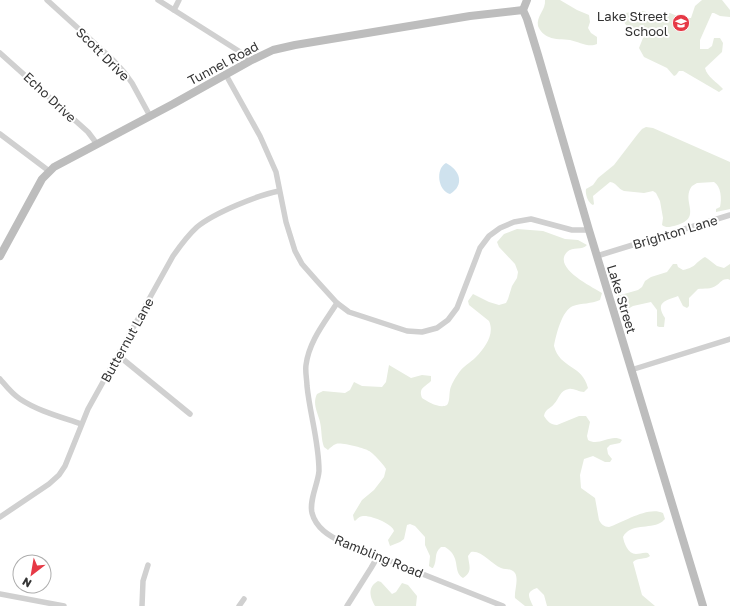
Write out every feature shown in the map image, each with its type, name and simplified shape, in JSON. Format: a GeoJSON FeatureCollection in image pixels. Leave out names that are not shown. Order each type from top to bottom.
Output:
{"type":"FeatureCollection","features":[{"type":"Feature","properties":{"kind":"street","name":"Scott Drive"},"geometry":{"type":"LineString","coordinates":[[47,0],[113,60],[124,72],[132,83],[150,116]]}},
{"type":"Feature","properties":{"kind":"street"},"geometry":{"type":"LineString","coordinates":[[158,0],[245,55],[250,61]]}},
{"type":"Feature","properties":{"kind":"street"},"geometry":{"type":"LineString","coordinates":[[174,10],[179,0]]}},
{"type":"Feature","properties":{"kind":"street"},"geometry":{"type":"LineString","coordinates":[[523,10],[528,0]]}},
{"type":"Feature","properties":{"kind":"street","name":"Tunnel Road"},"geometry":{"type":"LineString","coordinates":[[0,256],[42,179],[50,171],[71,157],[273,50],[295,45],[478,15],[523,10]]}},
{"type":"Feature","properties":{"kind":"street","name":"Lake Street"},"geometry":{"type":"LineString","coordinates":[[523,10],[538,55],[588,230],[703,606]]}},
{"type":"Feature","properties":{"kind":"street","name":"Echo Drive"},"geometry":{"type":"LineString","coordinates":[[0,52],[88,132],[97,144]]}},
{"type":"Feature","properties":{"kind":"street"},"geometry":{"type":"LineString","coordinates":[[226,75],[268,153],[276,172],[286,222],[295,251],[302,264],[337,303],[349,312],[407,331],[422,332],[437,328],[448,320],[458,308],[473,263],[480,248],[489,236],[500,228],[514,222],[531,220],[572,230],[588,230]]}},
{"type":"Feature","properties":{"kind":"street"},"geometry":{"type":"LineString","coordinates":[[0,134],[50,171]]}},
{"type":"Feature","properties":{"kind":"street","name":"Butternut Lane"},"geometry":{"type":"LineString","coordinates":[[0,517],[48,484],[59,475],[65,466],[88,409],[119,356],[173,256],[185,238],[209,218],[266,194],[279,191]]}},
{"type":"Feature","properties":{"kind":"street","name":"Brighton Lane"},"geometry":{"type":"LineString","coordinates":[[597,256],[730,215]]}},
{"type":"Feature","properties":{"kind":"street","name":"Rambling Road"},"geometry":{"type":"LineString","coordinates":[[337,303],[313,341],[305,366],[319,472],[312,502],[312,512],[317,523],[327,535],[503,606]]}},
{"type":"Feature","properties":{"kind":"street"},"geometry":{"type":"LineString","coordinates":[[631,370],[730,339]]}},
{"type":"Feature","properties":{"kind":"street"},"geometry":{"type":"LineString","coordinates":[[119,356],[190,414]]}},
{"type":"Feature","properties":{"kind":"street"},"geometry":{"type":"LineString","coordinates":[[0,379],[10,392],[20,400],[47,412],[82,424]]}},
{"type":"Feature","properties":{"kind":"street"},"geometry":{"type":"LineString","coordinates":[[347,606],[378,556]]}},
{"type":"Feature","properties":{"kind":"street"},"geometry":{"type":"LineString","coordinates":[[142,606],[143,581],[148,565]]}},
{"type":"Feature","properties":{"kind":"street"},"geometry":{"type":"LineString","coordinates":[[0,594],[64,606]]}},
{"type":"Feature","properties":{"kind":"street"},"geometry":{"type":"LineString","coordinates":[[239,606],[244,599]]}},
{"type":"Feature","properties":{"kind":"shaded area"},"geometry":{"type":"Polygon","coordinates":[[[545,0],[560,0],[589,15],[590,22],[588,28],[591,33],[597,37],[597,44],[587,45],[570,40],[554,39],[544,34],[538,26],[538,19],[544,7],[545,0]]]}},
{"type":"Feature","properties":{"kind":"shaded area"},"geometry":{"type":"Polygon","coordinates":[[[702,0],[722,0],[730,10],[730,17],[712,13],[700,40],[700,49],[708,49],[712,46],[714,38],[720,38],[723,43],[722,52],[705,68],[710,77],[723,89],[719,92],[683,71],[679,71],[674,76],[667,68],[644,57],[639,48],[643,36],[626,25],[622,19],[625,13],[642,11],[660,15],[670,13],[682,18],[691,18],[695,6],[702,0]]]}},
{"type":"Feature","properties":{"kind":"shaded area"},"geometry":{"type":"Polygon","coordinates":[[[646,127],[653,128],[730,162],[730,209],[716,212],[716,209],[720,207],[721,197],[720,190],[714,182],[697,183],[692,186],[688,198],[690,214],[688,219],[683,223],[671,227],[662,225],[663,218],[660,201],[656,193],[653,191],[644,193],[624,191],[610,182],[593,196],[594,204],[591,204],[587,198],[586,189],[593,185],[598,178],[614,165],[642,129],[646,127]]]}},
{"type":"Feature","properties":{"kind":"shaded area"},"geometry":{"type":"Polygon","coordinates":[[[517,229],[543,231],[565,239],[578,240],[587,245],[583,248],[569,250],[564,258],[565,264],[569,270],[583,282],[602,293],[600,300],[569,308],[560,323],[554,346],[561,359],[581,375],[588,388],[584,392],[571,389],[564,391],[554,404],[545,412],[544,416],[546,420],[557,425],[579,416],[586,416],[590,422],[587,436],[588,440],[596,442],[618,438],[622,440],[620,443],[610,445],[607,448],[608,454],[612,459],[610,462],[605,462],[593,456],[584,459],[580,475],[581,488],[595,498],[599,520],[602,524],[609,527],[643,513],[657,511],[663,513],[665,519],[661,523],[635,528],[626,533],[623,537],[625,545],[633,554],[648,553],[650,556],[633,562],[642,595],[655,606],[547,606],[544,595],[537,588],[529,593],[533,606],[525,606],[515,598],[517,579],[515,573],[512,570],[503,569],[497,566],[483,555],[475,552],[471,552],[468,556],[469,571],[463,578],[458,572],[453,555],[445,547],[441,547],[437,552],[432,568],[429,566],[430,556],[425,545],[425,537],[415,526],[410,524],[407,525],[404,539],[390,546],[388,540],[394,531],[393,528],[381,520],[367,516],[362,516],[355,521],[354,520],[353,515],[362,500],[374,490],[384,477],[386,469],[381,462],[371,452],[358,447],[336,444],[328,450],[324,447],[320,422],[315,405],[317,394],[323,391],[345,393],[350,390],[354,382],[362,386],[382,387],[386,382],[389,365],[411,378],[422,375],[431,376],[431,381],[424,386],[421,392],[422,398],[438,406],[447,405],[452,384],[456,377],[462,369],[483,349],[490,336],[491,326],[489,321],[469,305],[468,301],[473,294],[499,305],[506,303],[512,286],[517,278],[518,272],[515,264],[499,247],[497,242],[504,234],[517,229]]]}},
{"type":"Feature","properties":{"kind":"shaded area"},"geometry":{"type":"Polygon","coordinates":[[[705,257],[717,266],[724,268],[730,264],[730,280],[724,280],[712,288],[698,289],[689,298],[689,306],[687,308],[683,306],[678,296],[663,303],[661,305],[661,309],[665,318],[664,327],[657,326],[657,310],[651,302],[633,306],[626,310],[621,309],[616,298],[617,296],[638,290],[642,287],[645,281],[651,277],[667,272],[673,264],[677,264],[678,267],[683,270],[688,269],[705,257]]]}},
{"type":"Feature","properties":{"kind":"shaded area"},"geometry":{"type":"Polygon","coordinates":[[[378,581],[381,582],[392,594],[396,592],[402,583],[408,585],[417,596],[416,606],[375,606],[370,592],[372,586],[378,581]]]}},
{"type":"Feature","properties":{"kind":"water"},"geometry":{"type":"Polygon","coordinates":[[[446,163],[455,170],[459,178],[458,186],[450,194],[443,189],[439,180],[440,170],[446,163]]]}},
{"type":"Feature","properties":{"kind":"place","name":"Lake Street School"},"geometry":{"type":"Point","coordinates":[681,23]}}]}
